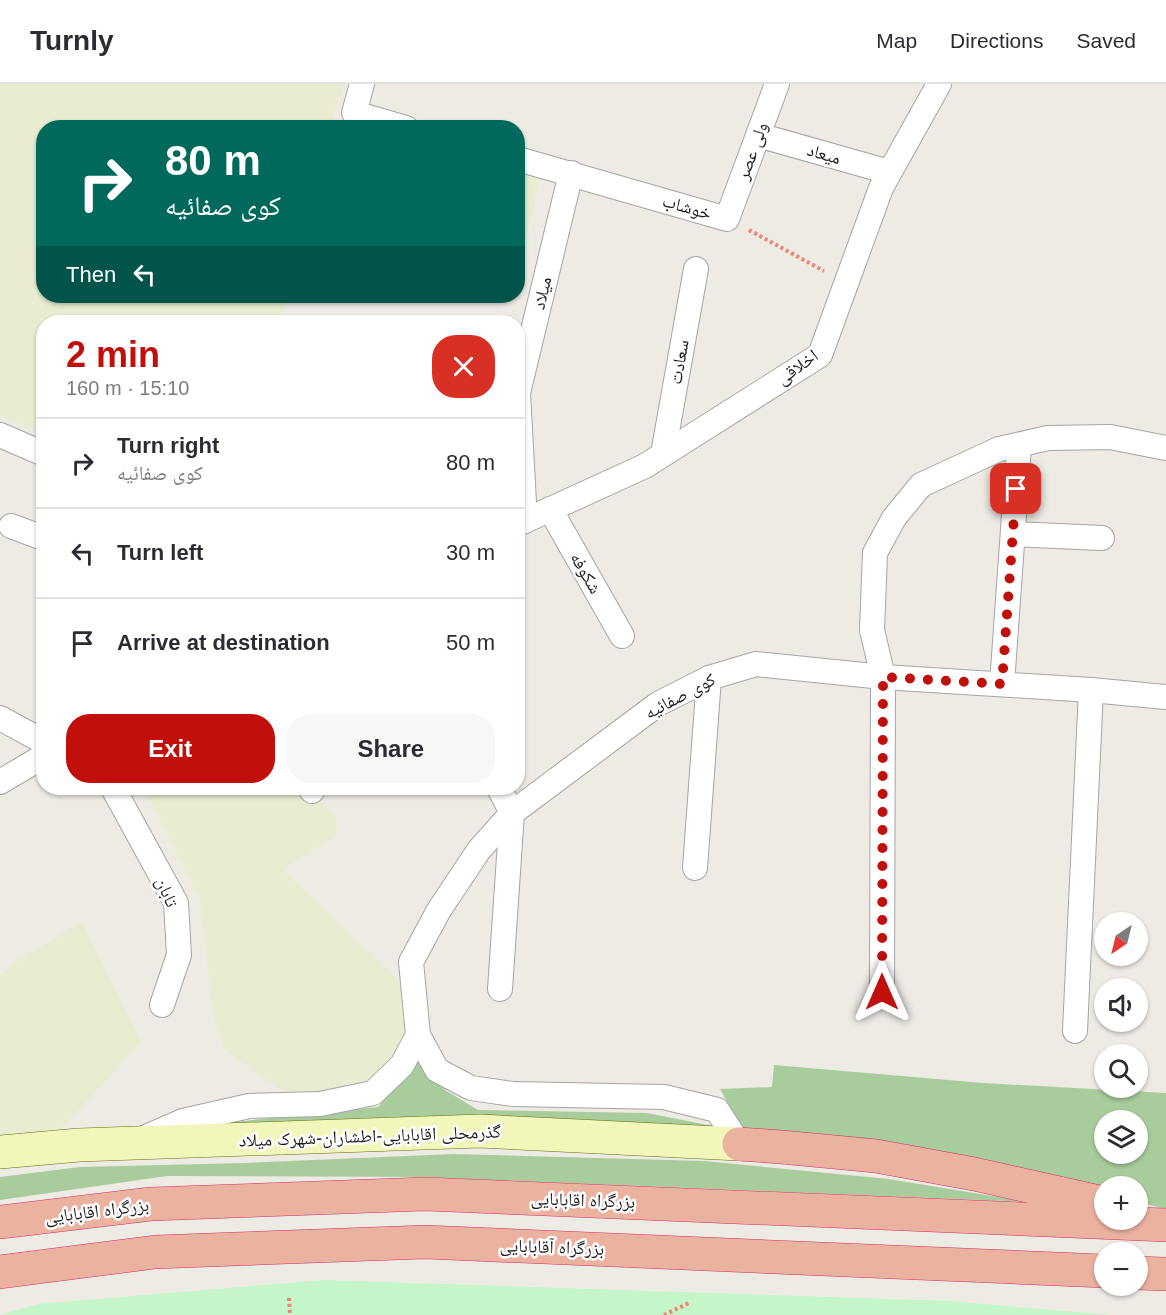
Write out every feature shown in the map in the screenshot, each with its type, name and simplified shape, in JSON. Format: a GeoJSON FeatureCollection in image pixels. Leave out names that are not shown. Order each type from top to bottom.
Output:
{"type":"FeatureCollection","features":[{"type":"Feature","properties":{"kind":"highway"},"geometry":{"type":"LineString","coordinates":[[739,1144],[876,1156],[974,1174],[1094,1201]]}},
{"type":"Feature","properties":{"kind":"highway","name":"بزرگراه اقابابایی"},"geometry":{"type":"LineString","coordinates":[[0,1222],[152,1204],[425,1194],[1166,1225]]}},
{"type":"Feature","properties":{"kind":"highway"},"geometry":{"type":"LineString","coordinates":[[1148,1214],[1166,1218]]}},
{"type":"Feature","properties":{"kind":"highway","name":"بزرگراه آقابابایی"},"geometry":{"type":"LineString","coordinates":[[0,1272],[155,1252],[424,1242],[1094,1271]]}},
{"type":"Feature","properties":{"kind":"highway"},"geometry":{"type":"LineString","coordinates":[[1148,1273],[1166,1274]]}},
{"type":"Feature","properties":{"kind":"main road","name":"گذرمحلی اقابابایی-اطشاران-شهرک میلاد"},"geometry":{"type":"LineString","coordinates":[[0,1152],[79,1145],[480,1131],[739,1144]]}},
{"type":"Feature","properties":{"kind":"street"},"geometry":{"type":"LineString","coordinates":[[362,84],[354,113],[378,120]]}},
{"type":"Feature","properties":{"kind":"street","name":"ولی عصر"},"geometry":{"type":"LineString","coordinates":[[727,219],[777,84]]}},
{"type":"Feature","properties":{"kind":"street","name":"اخلاقی"},"geometry":{"type":"LineString","coordinates":[[525,521],[645,466],[820,355],[881,188],[939,84]]}},
{"type":"Feature","properties":{"kind":"street","name":"میعاد"},"geometry":{"type":"LineString","coordinates":[[758,135],[890,172]]}},
{"type":"Feature","properties":{"kind":"street","name":"خوشاب"},"geometry":{"type":"LineString","coordinates":[[525,161],[727,219]]}},
{"type":"Feature","properties":{"kind":"street","name":"میلاد"},"geometry":{"type":"LineString","coordinates":[[525,364],[571,174]]}},
{"type":"Feature","properties":{"kind":"street","name":"سعادت"},"geometry":{"type":"LineString","coordinates":[[663,454],[696,269]]}},
{"type":"Feature","properties":{"kind":"street"},"geometry":{"type":"LineString","coordinates":[[0,435],[36,451]]}},
{"type":"Feature","properties":{"kind":"street"},"geometry":{"type":"LineString","coordinates":[[882,992],[883,677],[872,630],[875,553],[894,518],[921,485],[999,449],[1048,438],[1110,437],[1166,448]]}},
{"type":"Feature","properties":{"kind":"street"},"geometry":{"type":"LineString","coordinates":[[1002,684],[1019,445]]}},
{"type":"Feature","properties":{"kind":"street","name":"شکوفه"},"geometry":{"type":"LineString","coordinates":[[550,509],[622,636]]}},
{"type":"Feature","properties":{"kind":"street"},"geometry":{"type":"LineString","coordinates":[[11,526],[36,535]]}},
{"type":"Feature","properties":{"kind":"street"},"geometry":{"type":"LineString","coordinates":[[1013,534],[1102,538]]}},
{"type":"Feature","properties":{"kind":"street","name":"کوی صفائیه"},"geometry":{"type":"LineString","coordinates":[[418,1035],[411,962],[439,910],[479,850],[512,813],[658,704],[709,678],[756,664],[883,677],[1166,697]]}},
{"type":"Feature","properties":{"kind":"street"},"geometry":{"type":"LineString","coordinates":[[695,868],[709,678]]}},
{"type":"Feature","properties":{"kind":"street"},"geometry":{"type":"LineString","coordinates":[[1075,1031],[1091,690]]}},
{"type":"Feature","properties":{"kind":"street"},"geometry":{"type":"LineString","coordinates":[[0,718],[36,738]]}},
{"type":"Feature","properties":{"kind":"street"},"geometry":{"type":"LineString","coordinates":[[0,782],[36,761]]}},
{"type":"Feature","properties":{"kind":"street","name":"تابان"},"geometry":{"type":"LineString","coordinates":[[117,795],[176,903],[179,955],[162,1005]]}},
{"type":"Feature","properties":{"kind":"street"},"geometry":{"type":"LineString","coordinates":[[500,988],[512,813],[503,795]]}},
{"type":"Feature","properties":{"kind":"street"},"geometry":{"type":"LineString","coordinates":[[132,1143],[183,1121],[249,1106],[320,1104],[373,1093],[402,1065],[418,1035]]}},
{"type":"Feature","properties":{"kind":"street"},"geometry":{"type":"LineString","coordinates":[[418,1035],[437,1070],[471,1088],[513,1094],[663,1097],[717,1110],[739,1144]]}},
{"type":"Feature","properties":{"kind":"path","name":"خوشاب"},"geometry":{"type":"LineString","coordinates":[[727,219],[846,282]]}},
{"type":"Feature","properties":{"kind":"path"},"geometry":{"type":"LineString","coordinates":[[289,1298],[290,1315]]}},
{"type":"Feature","properties":{"kind":"path"},"geometry":{"type":"LineString","coordinates":[[664,1315],[689,1303]]}},
{"type":"Feature","properties":{"kind":"green space"},"geometry":{"type":"Polygon","coordinates":[[[0,84],[344,84],[332,118],[339,120],[36,120],[36,303],[288,303],[280,315],[36,315],[36,431],[0,416],[0,84]]]}},
{"type":"Feature","properties":{"kind":"green space"},"geometry":{"type":"Polygon","coordinates":[[[525,172],[541,177],[525,242],[525,172]]]}},
{"type":"Feature","properties":{"kind":"green space"},"geometry":{"type":"Polygon","coordinates":[[[148,795],[304,795],[320,801],[336,817],[337,835],[283,869],[406,988],[410,1034],[396,1061],[367,1087],[292,1097],[224,1050],[213,1013],[200,900],[148,795]]]}},
{"type":"Feature","properties":{"kind":"green space"},"geometry":{"type":"Polygon","coordinates":[[[82,922],[141,1042],[52,1139],[0,1144],[0,975],[14,963],[82,922]]]}},
{"type":"Feature","properties":{"kind":"green space"},"geometry":{"type":"Polygon","coordinates":[[[418,1059],[445,1090],[478,1110],[647,1113],[713,1126],[723,1136],[214,1124],[378,1107],[418,1059]]]}},
{"type":"Feature","properties":{"kind":"green space"},"geometry":{"type":"Polygon","coordinates":[[[774,1065],[983,1083],[1094,1089],[1094,1098],[1148,1098],[1148,1092],[1166,1093],[1166,1209],[1148,1205],[1148,1176],[1094,1176],[1094,1185],[746,1135],[720,1089],[772,1087],[774,1065]]]}},
{"type":"Feature","properties":{"kind":"green space"},"geometry":{"type":"Polygon","coordinates":[[[454,1154],[704,1161],[889,1179],[1029,1202],[421,1177],[167,1176],[0,1200],[0,1177],[80,1167],[454,1154]]]}},
{"type":"Feature","properties":{"kind":"green space"},"geometry":{"type":"Polygon","coordinates":[[[323,1280],[950,1301],[1111,1315],[0,1315],[38,1304],[323,1280]]]}},
{"type":"Feature","properties":{"kind":"route"},"geometry":{"type":"LineString","coordinates":[[882,992],[883,677],[1002,684],[1016,489]]}}]}
